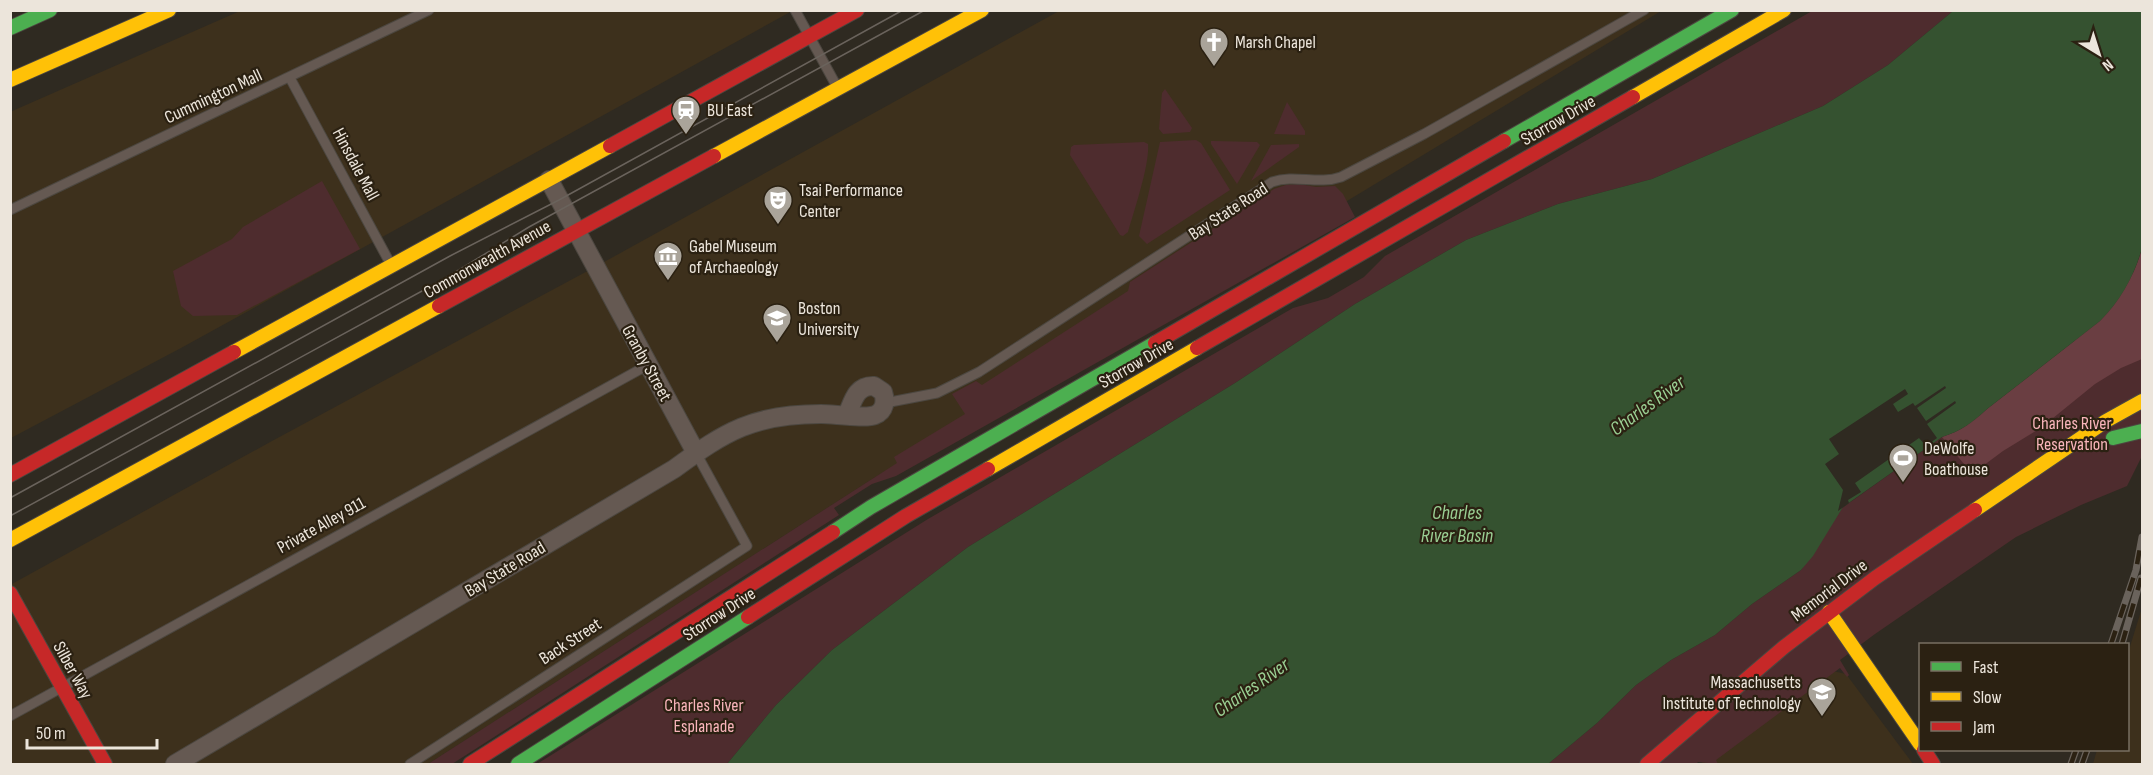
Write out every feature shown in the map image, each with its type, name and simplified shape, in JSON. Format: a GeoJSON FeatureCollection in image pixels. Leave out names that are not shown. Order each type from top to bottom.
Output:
{"type":"FeatureCollection","features":[{"type":"Feature","properties":{"kind":"main road"},"geometry":{"type":"LineString","coordinates":[[10,27],[50,10]]}},
{"type":"Feature","properties":{"kind":"main road"},"geometry":{"type":"LineString","coordinates":[[10,80],[170,10]]}},
{"type":"Feature","properties":{"kind":"main road"},"geometry":{"type":"LineString","coordinates":[[10,475],[857,10]]}},
{"type":"Feature","properties":{"kind":"main road","name":"Commonwealth Avenue"},"geometry":{"type":"LineString","coordinates":[[10,540],[982,10]]}},
{"type":"Feature","properties":{"kind":"main road","name":"Storrow Drive"},"geometry":{"type":"LineString","coordinates":[[470,765],[880,501],[1732,10]]}},
{"type":"Feature","properties":{"kind":"main road","name":"Storrow Drive"},"geometry":{"type":"LineString","coordinates":[[518,765],[906,516],[1784,10]]}},
{"type":"Feature","properties":{"kind":"main road"},"geometry":{"type":"LineString","coordinates":[[1558,111],[1632,51]]}},
{"type":"Feature","properties":{"kind":"main road"},"geometry":{"type":"LineString","coordinates":[[2106,421],[2142,388]]}},
{"type":"Feature","properties":{"kind":"main road","name":"Memorial Drive"},"geometry":{"type":"LineString","coordinates":[[1647,765],[1729,693],[1829,612],[1915,549],[2047,463],[2106,421],[2142,401]]}},
{"type":"Feature","properties":{"kind":"main road","name":"Memorial Drive"},"geometry":{"type":"LineString","coordinates":[[2047,463],[2113,438],[2142,423]]}},
{"type":"Feature","properties":{"kind":"main road"},"geometry":{"type":"LineString","coordinates":[[2113,438],[2142,431]]}},
{"type":"Feature","properties":{"kind":"main road","name":"Silber Way"},"geometry":{"type":"LineString","coordinates":[[10,593],[105,765]]}},
{"type":"Feature","properties":{"kind":"main road"},"geometry":{"type":"LineString","coordinates":[[1829,612],[1919,743]]}},
{"type":"Feature","properties":{"kind":"main road"},"geometry":{"type":"LineString","coordinates":[[1925,751],[1933,765]]}},
{"type":"Feature","properties":{"kind":"street","name":"Granby Street"},"geometry":{"type":"LineString","coordinates":[[549,180],[696,453]]}},
{"type":"Feature","properties":{"kind":"street"},"geometry":{"type":"LineString","coordinates":[[847,415],[856,393],[863,387],[879,388],[883,392],[885,403]]}},
{"type":"Feature","properties":{"kind":"street","name":"Bay State Road"},"geometry":{"type":"LineString","coordinates":[[175,765],[674,470],[717,438],[765,419],[804,414],[874,416],[883,409],[885,403]]}},
{"type":"Feature","properties":{"kind":"lane","name":"Cummington Mall"},"geometry":{"type":"LineString","coordinates":[[10,210],[429,10]]}},
{"type":"Feature","properties":{"kind":"lane"},"geometry":{"type":"LineString","coordinates":[[795,10],[838,89]]}},
{"type":"Feature","properties":{"kind":"lane","name":"Bay State Road"},"geometry":{"type":"LineString","coordinates":[[885,403],[937,393],[979,372],[1272,182],[1293,178],[1329,181],[1341,177],[1424,134],[1644,10]]}},
{"type":"Feature","properties":{"kind":"lane","name":"Hinsdale Mall"},"geometry":{"type":"LineString","coordinates":[[290,78],[392,266]]}},
{"type":"Feature","properties":{"kind":"lane","name":"Private Alley 911"},"geometry":{"type":"LineString","coordinates":[[10,716],[648,365]]}},
{"type":"Feature","properties":{"kind":"lane","name":"Granby Street"},"geometry":{"type":"LineString","coordinates":[[696,453],[747,546]]}},
{"type":"Feature","properties":{"kind":"lane","name":"Back Street"},"geometry":{"type":"LineString","coordinates":[[410,765],[747,546]]}},
{"type":"Feature","properties":{"kind":"shaded area"},"geometry":{"type":"Polygon","coordinates":[[[240,11],[792,11],[181,348],[11,438],[10,112],[240,11]]]}},
{"type":"Feature","properties":{"kind":"shaded area","name":"Boston University"},"geometry":{"type":"Polygon","coordinates":[[[1059,11],[1661,11],[1347,201],[877,476],[428,764],[11,764],[10,585],[595,267],[1059,11]]]}},
{"type":"Feature","properties":{"kind":"shaded area"},"geometry":{"type":"Polygon","coordinates":[[[2142,249],[2142,359],[2121,368],[2095,384],[2042,427],[2003,451],[1972,474],[1942,437],[1972,422],[2100,321],[2126,288],[2142,249]]]}},
{"type":"Feature","properties":{"kind":"shaded area"},"geometry":{"type":"Polygon","coordinates":[[[2142,608],[2142,764],[2093,764],[2097,751],[2129,751],[2129,650],[2142,608]]]}},
{"type":"Feature","properties":{"kind":"shaded area","name":"Massachusetts Institute of Technology"},"geometry":{"type":"Polygon","coordinates":[[[1833,671],[1846,674],[1913,764],[1700,764],[1833,671]]]}},
{"type":"Feature","properties":{"kind":"green space","name":"Charles River Esplanade"},"geometry":{"type":"Polygon","coordinates":[[[1812,11],[1953,11],[1888,65],[1823,106],[1652,179],[1558,204],[1466,240],[1355,304],[1235,383],[968,547],[832,650],[776,705],[727,764],[537,764],[928,519],[1293,308],[1328,298],[1364,277],[1385,256],[1812,11]]]}},
{"type":"Feature","properties":{"kind":"green space"},"geometry":{"type":"Polygon","coordinates":[[[1165,89],[1192,128],[1190,132],[1163,134],[1159,129],[1162,93],[1165,89]]]}},
{"type":"Feature","properties":{"kind":"green space"},"geometry":{"type":"Polygon","coordinates":[[[1287,102],[1305,131],[1305,135],[1274,134],[1287,102]]]}},
{"type":"Feature","properties":{"kind":"green space"},"geometry":{"type":"Polygon","coordinates":[[[1196,140],[1201,143],[1230,190],[1147,244],[1139,236],[1160,142],[1196,140]]]}},
{"type":"Feature","properties":{"kind":"green space"},"geometry":{"type":"Polygon","coordinates":[[[1211,141],[1257,142],[1260,145],[1237,184],[1211,141]]]}},
{"type":"Feature","properties":{"kind":"green space"},"geometry":{"type":"Polygon","coordinates":[[[1144,142],[1148,144],[1148,153],[1144,175],[1128,232],[1123,236],[1120,235],[1070,155],[1071,147],[1144,142]]]}},
{"type":"Feature","properties":{"kind":"green space"},"geometry":{"type":"Polygon","coordinates":[[[1299,144],[1299,147],[1251,181],[1271,145],[1299,144]]]}},
{"type":"Feature","properties":{"kind":"green space"},"geometry":{"type":"Polygon","coordinates":[[[322,181],[360,249],[237,315],[193,316],[181,306],[173,271],[232,239],[243,227],[322,181]]]}},
{"type":"Feature","properties":{"kind":"green space"},"geometry":{"type":"Polygon","coordinates":[[[1299,184],[1316,187],[1335,186],[1343,194],[1355,217],[896,476],[872,484],[834,508],[839,515],[452,764],[428,764],[897,463],[894,457],[965,414],[952,394],[976,381],[982,385],[1128,291],[1130,282],[1274,189],[1299,184]]]}},
{"type":"Feature","properties":{"kind":"green space","name":"Charles River Reservation"},"geometry":{"type":"Polygon","coordinates":[[[2142,248],[2142,456],[2127,486],[2081,505],[2016,537],[1840,660],[1849,675],[1847,677],[1840,668],[1716,760],[1718,764],[1698,762],[1696,764],[1548,764],[1597,723],[1636,685],[1671,660],[1715,635],[1752,604],[1801,570],[1842,508],[1942,437],[1958,432],[2073,343],[2136,269],[2142,248]]]}},
{"type":"Feature","properties":{"kind":"water","name":"Charles River Basin"},"geometry":{"type":"Polygon","coordinates":[[[1953,11],[2142,11],[2142,248],[2126,287],[2100,321],[1977,418],[1961,429],[1942,437],[1843,507],[1813,556],[1801,570],[1752,604],[1715,635],[1671,660],[1636,685],[1597,723],[1548,764],[727,764],[776,705],[832,650],[968,547],[1235,383],[1355,304],[1466,240],[1558,204],[1652,179],[1823,106],[1888,65],[1953,11]]]}},
{"type":"Feature","properties":{"kind":"pier"},"geometry":{"type":"Polygon","coordinates":[[[1945,386],[1946,388],[1917,408],[1926,421],[1955,401],[1956,403],[1927,424],[1937,438],[1926,446],[1919,438],[1855,483],[1861,492],[1848,500],[1849,503],[1838,511],[1843,490],[1825,464],[1839,454],[1829,439],[1905,389],[1908,394],[1893,404],[1898,412],[1913,403],[1915,406],[1945,386]]]}},
{"type":"Feature","properties":{"kind":"tram line"},"geometry":{"type":"LineString","coordinates":[[10,498],[903,10]]}},
{"type":"Feature","properties":{"kind":"tram line"},"geometry":{"type":"LineString","coordinates":[[10,516],[444,279],[529,227],[925,10]]}},
{"type":"Feature","properties":{"kind":"railway"},"geometry":{"type":"LineString","coordinates":[[2111,643],[2136,570],[2142,537]]}},
{"type":"Feature","properties":{"kind":"railway"},"geometry":{"type":"LineString","coordinates":[[2122,643],[2141,578]]}},
{"type":"Feature","properties":{"kind":"railway"},"geometry":{"type":"LineString","coordinates":[[2071,764],[2076,751]]}},
{"type":"Feature","properties":{"kind":"railway"},"geometry":{"type":"LineString","coordinates":[[2082,764],[2087,751]]}},
{"type":"Feature","properties":{"kind":"traffic: fast"},"geometry":{"type":"LineString","coordinates":[[10,28],[50,10]]}},
{"type":"Feature","properties":{"kind":"traffic: fast"},"geometry":{"type":"LineString","coordinates":[[1504,141],[1732,10]]}},
{"type":"Feature","properties":{"kind":"traffic: fast"},"geometry":{"type":"LineString","coordinates":[[833,532],[871,507],[1155,343]]}},
{"type":"Feature","properties":{"kind":"traffic: fast"},"geometry":{"type":"LineString","coordinates":[[2113,438],[2142,431]]}},
{"type":"Feature","properties":{"kind":"traffic: fast"},"geometry":{"type":"LineString","coordinates":[[518,764],[748,617]]}},
{"type":"Feature","properties":{"kind":"traffic: slow"},"geometry":{"type":"LineString","coordinates":[[10,80],[169,10]]}},
{"type":"Feature","properties":{"kind":"traffic: slow"},"geometry":{"type":"LineString","coordinates":[[714,156],[982,10]]}},
{"type":"Feature","properties":{"kind":"traffic: slow"},"geometry":{"type":"LineString","coordinates":[[1633,97],[1784,10]]}},
{"type":"Feature","properties":{"kind":"traffic: slow"},"geometry":{"type":"LineString","coordinates":[[234,352],[610,146]]}},
{"type":"Feature","properties":{"kind":"traffic: slow"},"geometry":{"type":"LineString","coordinates":[[10,540],[439,306]]}},
{"type":"Feature","properties":{"kind":"traffic: slow"},"geometry":{"type":"LineString","coordinates":[[988,469],[1197,348]]}},
{"type":"Feature","properties":{"kind":"traffic: slow"},"geometry":{"type":"LineString","coordinates":[[1975,510],[2106,421],[2142,401]]}},
{"type":"Feature","properties":{"kind":"traffic: slow"},"geometry":{"type":"LineString","coordinates":[[1829,612],[1919,743]]}},
{"type":"Feature","properties":{"kind":"traffic: jam"},"geometry":{"type":"LineString","coordinates":[[610,146],[857,10]]}},
{"type":"Feature","properties":{"kind":"traffic: jam"},"geometry":{"type":"LineString","coordinates":[[1197,348],[1633,97]]}},
{"type":"Feature","properties":{"kind":"traffic: jam"},"geometry":{"type":"LineString","coordinates":[[1155,343],[1504,141]]}},
{"type":"Feature","properties":{"kind":"traffic: jam"},"geometry":{"type":"LineString","coordinates":[[439,306],[714,156]]}},
{"type":"Feature","properties":{"kind":"traffic: jam"},"geometry":{"type":"LineString","coordinates":[[10,475],[234,352]]}},
{"type":"Feature","properties":{"kind":"traffic: jam"},"geometry":{"type":"LineString","coordinates":[[748,617],[906,516],[988,469]]}},
{"type":"Feature","properties":{"kind":"traffic: jam"},"geometry":{"type":"LineString","coordinates":[[1647,764],[1784,647],[1875,578],[1975,510]]}},
{"type":"Feature","properties":{"kind":"traffic: jam"},"geometry":{"type":"LineString","coordinates":[[470,764],[833,532]]}},
{"type":"Feature","properties":{"kind":"traffic: jam"},"geometry":{"type":"LineString","coordinates":[[10,593],[105,764]]}},
{"type":"Feature","properties":{"kind":"traffic: jam"},"geometry":{"type":"LineString","coordinates":[[1925,751],[1933,764]]}},
{"type":"Feature","properties":{"kind":"place","name":"Marsh Chapel"},"geometry":{"type":"Point","coordinates":[1214,68]}},
{"type":"Feature","properties":{"kind":"place","name":"BU East"},"geometry":{"type":"Point","coordinates":[686,136]}},
{"type":"Feature","properties":{"kind":"place","name":"Tsai Performance Center"},"geometry":{"type":"Point","coordinates":[778,226]}},
{"type":"Feature","properties":{"kind":"place","name":"Gabel Museum of Archaeology"},"geometry":{"type":"Point","coordinates":[668,282]}},
{"type":"Feature","properties":{"kind":"place","name":"Boston University"},"geometry":{"type":"Point","coordinates":[777,344]}},
{"type":"Feature","properties":{"kind":"place","name":"DeWolfe Boathouse"},"geometry":{"type":"Point","coordinates":[1903,484]}},
{"type":"Feature","properties":{"kind":"place","name":"Massachusetts Institute of Technology"},"geometry":{"type":"Point","coordinates":[1822,718]}},
{"type":"Feature","properties":{"kind":"water label","name":"Charles River"},"geometry":{"type":"Point","coordinates":[1647,405]}},
{"type":"Feature","properties":{"kind":"water label","name":"Charles River"},"geometry":{"type":"Point","coordinates":[1251,687]}}]}
